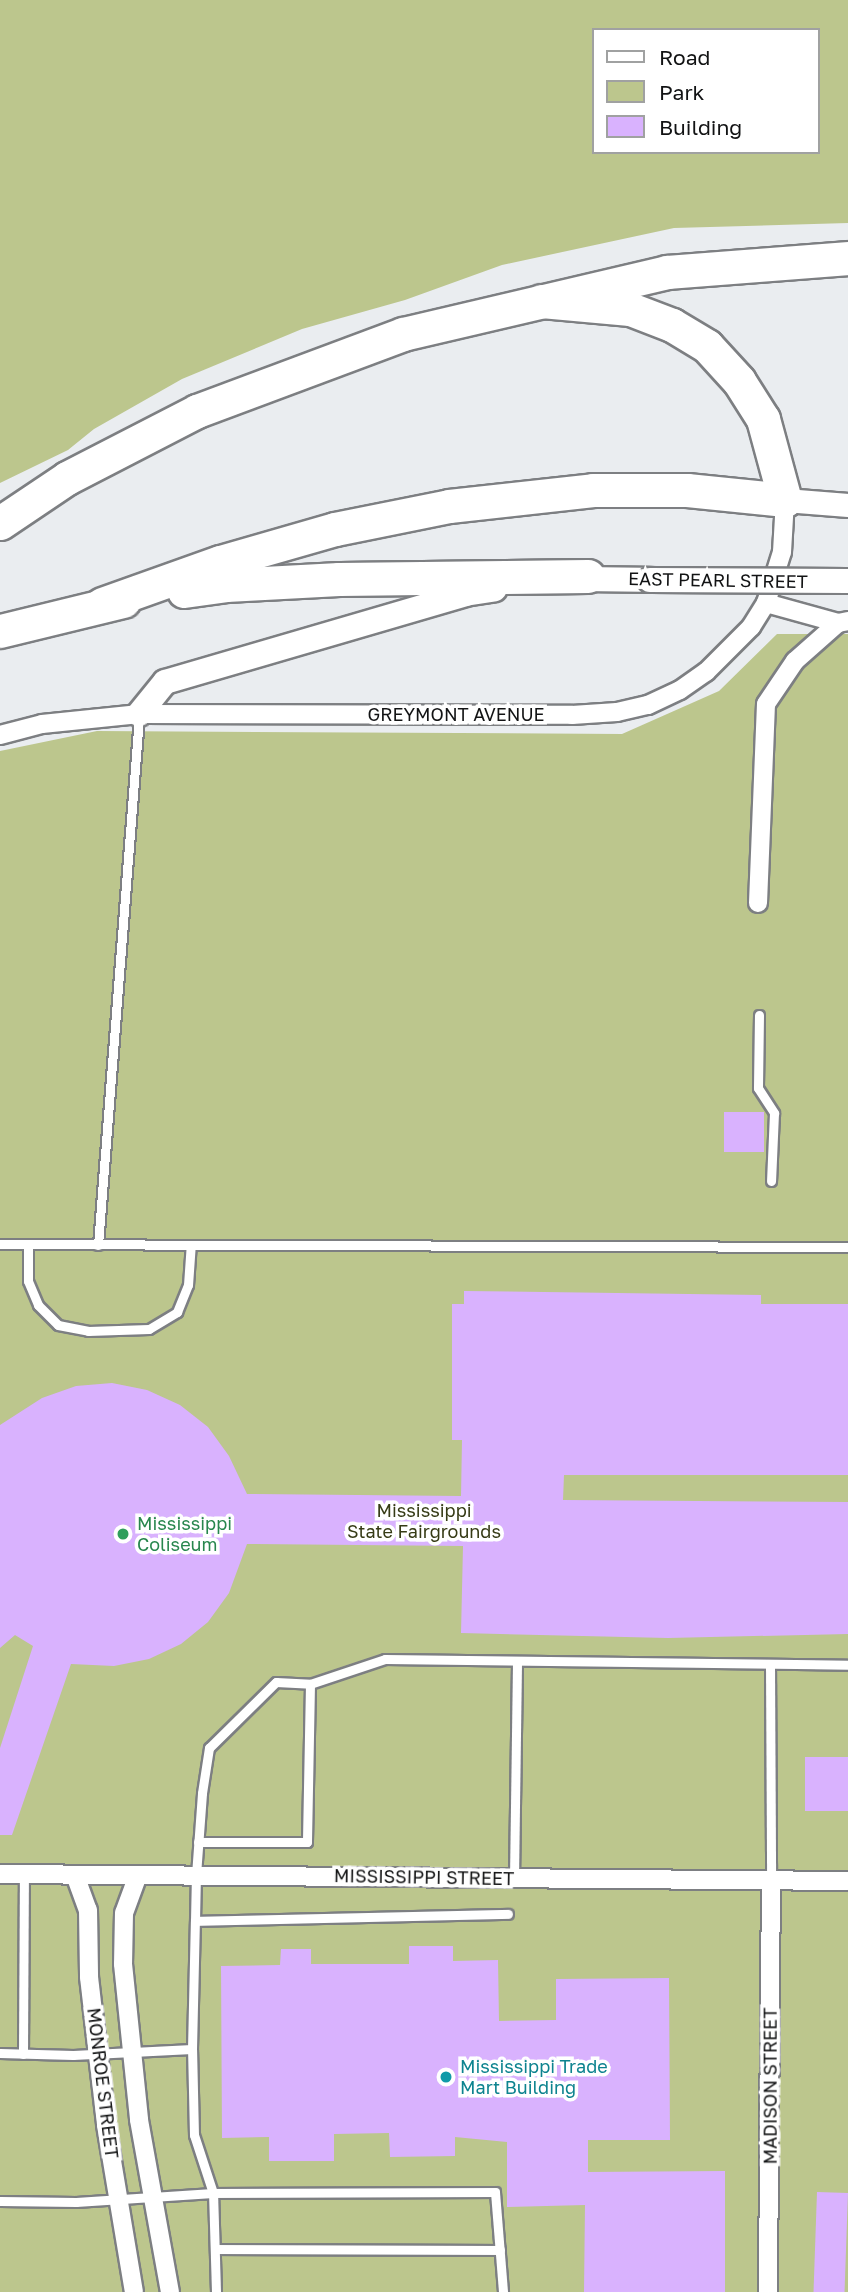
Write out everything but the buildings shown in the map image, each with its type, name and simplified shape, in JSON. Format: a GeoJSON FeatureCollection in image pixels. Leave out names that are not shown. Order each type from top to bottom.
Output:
{"type":"FeatureCollection","features":[{"type":"Feature","properties":{"kind":"highway"},"geometry":{"type":"LineString","coordinates":[[0,523],[67,478],[197,411],[403,334],[667,272],[848,258]]}},
{"type":"Feature","properties":{"kind":"highway"},"geometry":{"type":"LineString","coordinates":[[0,631],[102,604],[220,562],[284,544],[449,506],[593,490],[687,490],[785,500],[763,419],[739,381],[707,346],[672,325],[630,309],[541,301]]}},
{"type":"Feature","properties":{"kind":"highway"},"geometry":{"type":"LineString","coordinates":[[102,604],[226,584],[339,579],[588,576]]}},
{"type":"Feature","properties":{"kind":"main road","name":"EAST PEARL STREET"},"geometry":{"type":"LineString","coordinates":[[139,714],[164,682],[465,594],[588,576],[650,580],[848,581]]}},
{"type":"Feature","properties":{"kind":"street"},"geometry":{"type":"LineString","coordinates":[[785,500],[848,505]]}},
{"type":"Feature","properties":{"kind":"street","name":"GREYMONT AVENUE"},"geometry":{"type":"LineString","coordinates":[[0,735],[55,722],[139,714],[617,712],[648,705],[680,690],[706,672],[751,627],[766,603],[782,552],[785,500]]}},
{"type":"Feature","properties":{"kind":"street"},"geometry":{"type":"LineString","coordinates":[[766,603],[843,622]]}},
{"type":"Feature","properties":{"kind":"street"},"geometry":{"type":"LineString","coordinates":[[758,903],[766,704],[795,661],[843,622]]}},
{"type":"Feature","properties":{"kind":"street","name":"MISSISSIPPI STREET"},"geometry":{"type":"LineString","coordinates":[[0,1874],[848,1881]]}},
{"type":"Feature","properties":{"kind":"street","name":"MONROE STREET"},"geometry":{"type":"LineString","coordinates":[[75,1875],[88,1910],[89,1977],[106,2125],[134,2292]]}},
{"type":"Feature","properties":{"kind":"street","name":"MONROE STREET"},"geometry":{"type":"LineString","coordinates":[[138,1875],[124,1913],[123,1964],[152,2197],[170,2292]]}},
{"type":"Feature","properties":{"kind":"street","name":"MADISON STREET"},"geometry":{"type":"LineString","coordinates":[[768,2292],[771,1880]]}},
{"type":"Feature","properties":{"kind":"lane"},"geometry":{"type":"LineString","coordinates":[[98,1245],[139,714]]}},
{"type":"Feature","properties":{"kind":"lane"},"geometry":{"type":"LineString","coordinates":[[759,1015],[758,1088],[774,1113],[771,1181]]}},
{"type":"Feature","properties":{"kind":"lane"},"geometry":{"type":"LineString","coordinates":[[0,1244],[848,1247]]}},
{"type":"Feature","properties":{"kind":"lane"},"geometry":{"type":"LineString","coordinates":[[28,1245],[28,1281],[38,1305],[58,1325],[88,1331],[149,1329],[177,1312],[188,1285],[191,1245]]}},
{"type":"Feature","properties":{"kind":"lane"},"geometry":{"type":"LineString","coordinates":[[216,2292],[213,2193],[194,2135],[192,2049],[196,1875],[209,1748],[276,1682],[310,1684],[385,1659],[848,1665]]}},
{"type":"Feature","properties":{"kind":"lane"},"geometry":{"type":"LineString","coordinates":[[514,1878],[517,1661]]}},
{"type":"Feature","properties":{"kind":"lane"},"geometry":{"type":"LineString","coordinates":[[770,1664],[771,1880]]}},
{"type":"Feature","properties":{"kind":"lane"},"geometry":{"type":"LineString","coordinates":[[198,1843],[307,1842],[310,1684]]}},
{"type":"Feature","properties":{"kind":"lane"},"geometry":{"type":"LineString","coordinates":[[23,2054],[24,1874]]}},
{"type":"Feature","properties":{"kind":"lane"},"geometry":{"type":"LineString","coordinates":[[195,1921],[508,1914]]}},
{"type":"Feature","properties":{"kind":"lane"},"geometry":{"type":"LineString","coordinates":[[0,2053],[192,2049]]}},
{"type":"Feature","properties":{"kind":"lane"},"geometry":{"type":"LineString","coordinates":[[0,2201],[120,2199],[213,2193],[495,2192],[503,2292]]}},
{"type":"Feature","properties":{"kind":"lane"},"geometry":{"type":"LineString","coordinates":[[215,2249],[500,2250]]}},
{"type":"Feature","properties":{"kind":"green space"},"geometry":{"type":"Polygon","coordinates":[[[0,0],[848,0],[848,223],[674,228],[502,265],[405,300],[302,329],[182,379],[94,429],[68,450],[0,483],[0,0]]]}},
{"type":"Feature","properties":{"kind":"green space","name":"Mississippi State Fairgrounds"},"geometry":{"type":"Polygon","coordinates":[[[777,634],[848,634],[848,2292],[0,2292],[0,751],[97,731],[622,734],[719,691],[777,634]]]}},
{"type":"Feature","properties":{"kind":"place","name":"Mississippi Coliseum"},"geometry":{"type":"Point","coordinates":[123,1534]}},
{"type":"Feature","properties":{"kind":"place","name":"Mississippi Trade Mart Building"},"geometry":{"type":"Point","coordinates":[446,2077]}}]}
